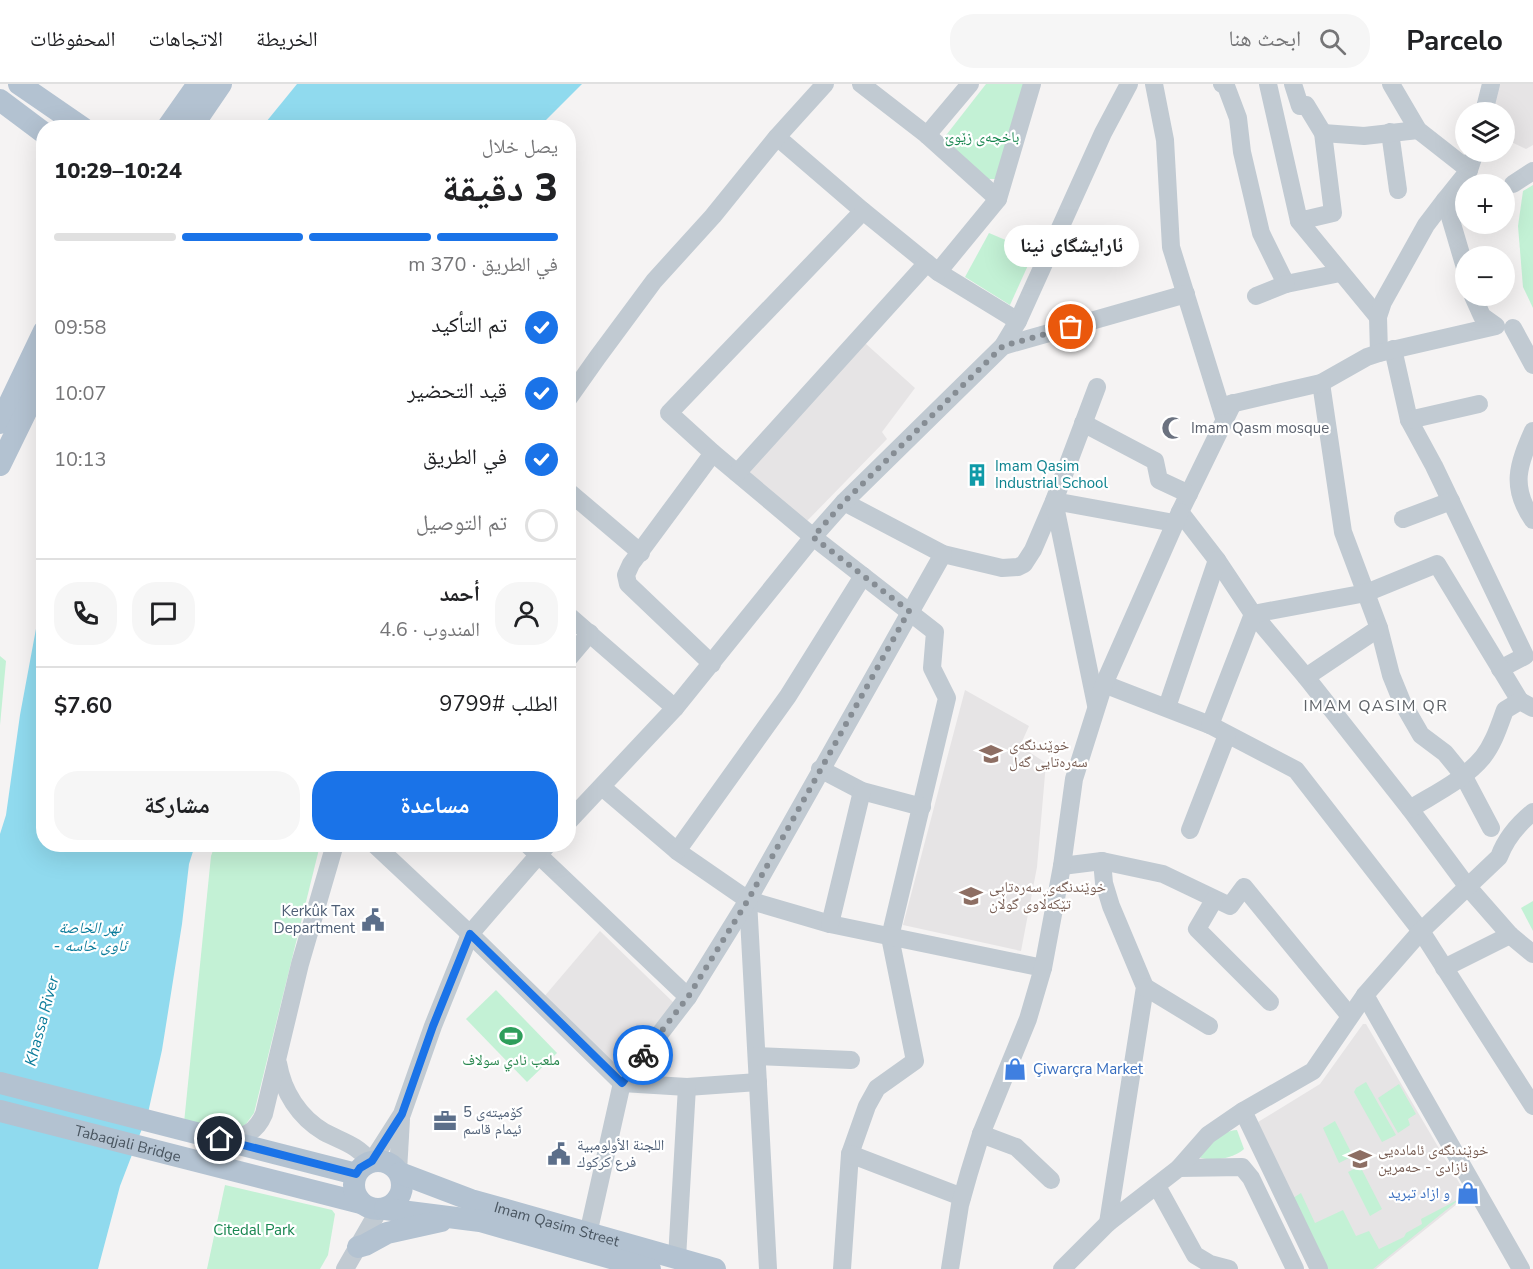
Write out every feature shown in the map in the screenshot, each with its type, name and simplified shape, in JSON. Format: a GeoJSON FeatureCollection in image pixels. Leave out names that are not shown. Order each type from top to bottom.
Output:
{"type":"FeatureCollection","features":[{"type":"Feature","properties":{"kind":"main road"},"geometry":{"type":"LineString","coordinates":[[161,120],[186,84]]}},
{"type":"Feature","properties":{"kind":"main road"},"geometry":{"type":"LineString","coordinates":[[173,120],[198,84]]}},
{"type":"Feature","properties":{"kind":"main road"},"geometry":{"type":"LineString","coordinates":[[196,120],[221,84]]}},
{"type":"Feature","properties":{"kind":"main road"},"geometry":{"type":"LineString","coordinates":[[36,127],[5,104],[21,86],[71,120]]}},
{"type":"Feature","properties":{"kind":"main road"},"geometry":{"type":"LineString","coordinates":[[0,423],[36,348]]}},
{"type":"Feature","properties":{"kind":"main road"},"geometry":{"type":"LineString","coordinates":[[0,465],[36,391]]}},
{"type":"Feature","properties":{"kind":"main road","name":"Tabaqjali Bridge"},"geometry":{"type":"LineString","coordinates":[[0,1083],[220,1139],[364,1168]]}},
{"type":"Feature","properties":{"kind":"main road","name":"Tabaqjali Bridge"},"geometry":{"type":"LineString","coordinates":[[0,1111],[375,1207]]}},
{"type":"Feature","properties":{"kind":"main road"},"geometry":{"type":"LineString","coordinates":[[387,1162],[399,1172],[403,1187],[397,1200],[375,1207],[355,1192],[354,1180],[364,1168],[387,1162]]}},
{"type":"Feature","properties":{"kind":"main road","name":"Imam Qasim Street"},"geometry":{"type":"LineString","coordinates":[[399,1172],[471,1200],[715,1269]]}},
{"type":"Feature","properties":{"kind":"main road","name":"Imam Qasim Street"},"geometry":{"type":"LineString","coordinates":[[375,1207],[480,1221],[650,1269]]}},
{"type":"Feature","properties":{"kind":"main road"},"geometry":{"type":"LineString","coordinates":[[358,1247],[387,1233],[455,1217]]}},
{"type":"Feature","properties":{"kind":"street"},"geometry":{"type":"LineString","coordinates":[[576,388],[654,281],[713,216],[777,137],[825,84]]}},
{"type":"Feature","properties":{"kind":"street"},"geometry":{"type":"LineString","coordinates":[[861,84],[927,135],[998,199]]}},
{"type":"Feature","properties":{"kind":"street"},"geometry":{"type":"LineString","coordinates":[[927,135],[970,84]]}},
{"type":"Feature","properties":{"kind":"street"},"geometry":{"type":"LineString","coordinates":[[736,473],[998,199],[1032,84]]}},
{"type":"Feature","properties":{"kind":"street"},"geometry":{"type":"LineString","coordinates":[[950,1269],[962,1197],[981,1134],[1018,1047],[1043,968],[1062,866],[1074,779],[1096,707],[1177,517],[1226,410],[1171,247],[1164,140],[1154,84]]}},
{"type":"Feature","properties":{"kind":"street"},"geometry":{"type":"LineString","coordinates":[[1222,84],[1226,86],[1238,118],[1242,152],[1261,233],[1286,284]]}},
{"type":"Feature","properties":{"kind":"street"},"geometry":{"type":"LineString","coordinates":[[1268,84],[1299,221],[1378,317],[1386,351],[1409,420],[1451,501],[1525,656],[1500,669]]}},
{"type":"Feature","properties":{"kind":"street"},"geometry":{"type":"LineString","coordinates":[[1293,84],[1300,106],[1306,105],[1323,133],[1334,213],[1299,221]]}},
{"type":"Feature","properties":{"kind":"street"},"geometry":{"type":"LineString","coordinates":[[1391,84],[1418,130],[1469,170]]}},
{"type":"Feature","properties":{"kind":"street"},"geometry":{"type":"LineString","coordinates":[[1486,102],[1491,84]]}},
{"type":"Feature","properties":{"kind":"street"},"geometry":{"type":"LineString","coordinates":[[576,814],[675,708],[844,502],[1003,346],[1018,321],[1103,133],[1128,85]]}},
{"type":"Feature","properties":{"kind":"street"},"geometry":{"type":"LineString","coordinates":[[1323,133],[1364,136],[1418,130]]}},
{"type":"Feature","properties":{"kind":"street"},"geometry":{"type":"LineString","coordinates":[[1390,132],[1398,190]]}},
{"type":"Feature","properties":{"kind":"street"},"geometry":{"type":"LineString","coordinates":[[777,137],[933,268],[1018,321]]}},
{"type":"Feature","properties":{"kind":"street"},"geometry":{"type":"LineString","coordinates":[[1378,317],[1404,261],[1426,225],[1469,170],[1472,162]]}},
{"type":"Feature","properties":{"kind":"street"},"geometry":{"type":"LineString","coordinates":[[1515,183],[1533,171]]}},
{"type":"Feature","properties":{"kind":"street"},"geometry":{"type":"LineString","coordinates":[[1445,200],[1458,246]]}},
{"type":"Feature","properties":{"kind":"street"},"geometry":{"type":"LineString","coordinates":[[842,1269],[850,1154],[867,1106],[877,1088],[915,1062],[890,938],[947,698],[932,668],[934,632],[813,537],[669,413],[863,211]]}},
{"type":"Feature","properties":{"kind":"street"},"geometry":{"type":"LineString","coordinates":[[1256,296],[1286,284],[1340,273]]}},
{"type":"Feature","properties":{"kind":"street"},"geometry":{"type":"LineString","coordinates":[[1003,346],[1186,294]]}},
{"type":"Feature","properties":{"kind":"street"},"geometry":{"type":"LineString","coordinates":[[1478,306],[1482,316],[1505,327],[1533,331]]}},
{"type":"Feature","properties":{"kind":"street"},"geometry":{"type":"LineString","coordinates":[[1226,410],[1320,383],[1386,351],[1505,327]]}},
{"type":"Feature","properties":{"kind":"street"},"geometry":{"type":"LineString","coordinates":[[1505,327],[1533,365]]}},
{"type":"Feature","properties":{"kind":"street"},"geometry":{"type":"LineString","coordinates":[[1320,383],[1343,532],[1379,628],[1391,675],[1402,702],[1421,735],[1445,753],[1463,775],[1491,828]]}},
{"type":"Feature","properties":{"kind":"street"},"geometry":{"type":"LineString","coordinates":[[844,502],[943,554],[1002,568],[1018,567],[1024,564],[1033,550],[1097,387]]}},
{"type":"Feature","properties":{"kind":"street"},"geometry":{"type":"LineString","coordinates":[[1409,420],[1479,404]]}},
{"type":"Feature","properties":{"kind":"street"},"geometry":{"type":"LineString","coordinates":[[1083,423],[1155,461],[1160,480],[1189,494]]}},
{"type":"Feature","properties":{"kind":"street"},"geometry":{"type":"LineString","coordinates":[[1533,431],[1518,468],[1521,493],[1533,520]]}},
{"type":"Feature","properties":{"kind":"street"},"geometry":{"type":"LineString","coordinates":[[712,664],[628,584],[626,575],[627,569],[713,453]]}},
{"type":"Feature","properties":{"kind":"street"},"geometry":{"type":"LineString","coordinates":[[576,498],[641,553]]}},
{"type":"Feature","properties":{"kind":"street"},"geometry":{"type":"LineString","coordinates":[[1054,501],[1177,517],[1217,560],[1252,614],[1306,677],[1410,809],[1467,886],[1510,935],[1533,954]]}},
{"type":"Feature","properties":{"kind":"street"},"geometry":{"type":"LineString","coordinates":[[1054,501],[1096,707]]}},
{"type":"Feature","properties":{"kind":"street"},"geometry":{"type":"LineString","coordinates":[[1403,519],[1451,501]]}},
{"type":"Feature","properties":{"kind":"street"},"geometry":{"type":"LineString","coordinates":[[588,1234],[622,1083],[688,997],[748,900],[943,554]]}},
{"type":"Feature","properties":{"kind":"street"},"geometry":{"type":"LineString","coordinates":[[1167,707],[1217,560]]}},
{"type":"Feature","properties":{"kind":"street"},"geometry":{"type":"LineString","coordinates":[[1252,614],[1366,593],[1437,564],[1500,669],[1526,705],[1505,710],[1494,739],[1482,757],[1463,775],[1410,809]]}},
{"type":"Feature","properties":{"kind":"street"},"geometry":{"type":"LineString","coordinates":[[677,851],[788,696],[863,576]]}},
{"type":"Feature","properties":{"kind":"street"},"geometry":{"type":"LineString","coordinates":[[1210,725],[1252,614]]}},
{"type":"Feature","properties":{"kind":"street"},"geometry":{"type":"LineString","coordinates":[[576,622],[675,708]]}},
{"type":"Feature","properties":{"kind":"street"},"geometry":{"type":"LineString","coordinates":[[1306,677],[1379,628]]}},
{"type":"Feature","properties":{"kind":"street"},"geometry":{"type":"LineString","coordinates":[[576,649],[590,633]]}},
{"type":"Feature","properties":{"kind":"street"},"geometry":{"type":"LineString","coordinates":[[1104,684],[1210,725],[1296,770],[1421,931],[1533,1106]]}},
{"type":"Feature","properties":{"kind":"street"},"geometry":{"type":"LineString","coordinates":[[1190,830],[1227,735]]}},
{"type":"Feature","properties":{"kind":"street"},"geometry":{"type":"LineString","coordinates":[[820,769],[862,791],[922,807]]}},
{"type":"Feature","properties":{"kind":"street"},"geometry":{"type":"LineString","coordinates":[[602,787],[677,851],[748,900],[830,924],[890,938],[1043,968]]}},
{"type":"Feature","properties":{"kind":"street"},"geometry":{"type":"LineString","coordinates":[[830,924],[862,791]]}},
{"type":"Feature","properties":{"kind":"street"},"geometry":{"type":"LineString","coordinates":[[1062,1269],[1108,1223],[1179,1168],[1208,1135],[1243,1111],[1313,1071],[1365,995],[1421,931],[1499,857],[1503,846],[1515,828],[1533,812]]}},
{"type":"Feature","properties":{"kind":"street"},"geometry":{"type":"LineString","coordinates":[[220,1139],[245,1136],[257,1128],[264,1114],[300,964],[333,852]]}},
{"type":"Feature","properties":{"kind":"street"},"geometry":{"type":"LineString","coordinates":[[383,852],[622,1083],[687,1087],[758,1082]]}},
{"type":"Feature","properties":{"kind":"street"},"geometry":{"type":"LineString","coordinates":[[364,1168],[402,1114],[433,1026],[470,934],[535,852]]}},
{"type":"Feature","properties":{"kind":"street"},"geometry":{"type":"LineString","coordinates":[[542,852],[688,997]]}},
{"type":"Feature","properties":{"kind":"street"},"geometry":{"type":"LineString","coordinates":[[1062,866],[1102,861],[1163,874],[1230,906],[1244,887],[1350,1015]]}},
{"type":"Feature","properties":{"kind":"street"},"geometry":{"type":"LineString","coordinates":[[1102,861],[1104,883],[1111,906],[1144,987],[1108,1223]]}},
{"type":"Feature","properties":{"kind":"street"},"geometry":{"type":"LineString","coordinates":[[748,900],[768,1269]]}},
{"type":"Feature","properties":{"kind":"street"},"geometry":{"type":"LineString","coordinates":[[1214,900],[1197,929],[1270,1002]]}},
{"type":"Feature","properties":{"kind":"street"},"geometry":{"type":"LineString","coordinates":[[1444,968],[1510,935]]}},
{"type":"Feature","properties":{"kind":"street"},"geometry":{"type":"LineString","coordinates":[[1144,987],[1209,1026]]}},
{"type":"Feature","properties":{"kind":"street"},"geometry":{"type":"LineString","coordinates":[[1365,995],[1525,1264]]}},
{"type":"Feature","properties":{"kind":"street"},"geometry":{"type":"LineString","coordinates":[[757,1056],[851,1060]]}},
{"type":"Feature","properties":{"kind":"street"},"geometry":{"type":"LineString","coordinates":[[277,1059],[285,1087],[300,1112],[311,1123],[356,1147],[364,1168]]}},
{"type":"Feature","properties":{"kind":"street"},"geometry":{"type":"LineString","coordinates":[[677,1258],[687,1087]]}},
{"type":"Feature","properties":{"kind":"street"},"geometry":{"type":"LineString","coordinates":[[1243,1111],[1319,1269]]}},
{"type":"Feature","properties":{"kind":"street"},"geometry":{"type":"LineString","coordinates":[[399,1172],[402,1114]]}},
{"type":"Feature","properties":{"kind":"street"},"geometry":{"type":"LineString","coordinates":[[981,1134],[1016,1147],[1051,1180]]}},
{"type":"Feature","properties":{"kind":"street"},"geometry":{"type":"LineString","coordinates":[[850,1154],[962,1197]]}},
{"type":"Feature","properties":{"kind":"street"},"geometry":{"type":"LineString","coordinates":[[1179,1168],[1242,1167],[1251,1178],[1295,1269]]}},
{"type":"Feature","properties":{"kind":"street"},"geometry":{"type":"LineString","coordinates":[[1157,1186],[1195,1255],[1210,1264],[1229,1269]]}},
{"type":"Feature","properties":{"kind":"street"},"geometry":{"type":"LineString","coordinates":[[345,1269],[358,1247],[375,1207]]}},
{"type":"Feature","properties":{"kind":"shaded area"},"geometry":{"type":"Polygon","coordinates":[[[1496,84],[1533,84],[1533,145],[1526,149],[1515,144],[1515,102],[1492,102],[1496,84]]]}},
{"type":"Feature","properties":{"kind":"shaded area"},"geometry":{"type":"Polygon","coordinates":[[[865,343],[915,388],[882,432],[887,439],[806,522],[747,473],[865,343]]]}},
{"type":"Feature","properties":{"kind":"shaded area"},"geometry":{"type":"Polygon","coordinates":[[[965,690],[1029,726],[1020,746],[1046,763],[1037,867],[1021,951],[903,925],[965,690]]]}},
{"type":"Feature","properties":{"kind":"shaded area"},"geometry":{"type":"Polygon","coordinates":[[[600,931],[677,1006],[630,1066],[611,1066],[543,998],[600,931]]]}},
{"type":"Feature","properties":{"kind":"shaded area","name":"خوێندنگەی ئامادەیی ئازادی - حەمرین"},"geometry":{"type":"Polygon","coordinates":[[[1363,1024],[1366,1024],[1467,1196],[1376,1269],[1325,1269],[1258,1122],[1320,1084],[1363,1024]]]}},
{"type":"Feature","properties":{"kind":"green space","name":"باخچەی زێوێ"},"geometry":{"type":"Polygon","coordinates":[[[986,84],[1028,84],[998,179],[987,179],[940,143],[986,84]]]}},
{"type":"Feature","properties":{"kind":"green space"},"geometry":{"type":"Polygon","coordinates":[[[1533,185],[1533,308],[1523,287],[1518,226],[1523,191],[1533,185]]]}},
{"type":"Feature","properties":{"kind":"green space"},"geometry":{"type":"Polygon","coordinates":[[[989,233],[1034,252],[1010,305],[965,277],[989,233]]]}},
{"type":"Feature","properties":{"kind":"green space"},"geometry":{"type":"Polygon","coordinates":[[[0,656],[6,661],[0,725],[0,656]]]}},
{"type":"Feature","properties":{"kind":"green space"},"geometry":{"type":"Polygon","coordinates":[[[212,852],[318,852],[254,1113],[246,1124],[234,1131],[184,1123],[212,852]]]}},
{"type":"Feature","properties":{"kind":"green space"},"geometry":{"type":"Polygon","coordinates":[[[1533,901],[1533,931],[1521,908],[1533,901]]]}},
{"type":"Feature","properties":{"kind":"green space","name":"ملعب نادي سولاف"},"geometry":{"type":"Polygon","coordinates":[[[496,990],[557,1053],[527,1082],[466,1019],[496,990]]]}},
{"type":"Feature","properties":{"kind":"green space"},"geometry":{"type":"Polygon","coordinates":[[[1366,1082],[1396,1135],[1382,1142],[1354,1092],[1366,1082]]]}},
{"type":"Feature","properties":{"kind":"green space"},"geometry":{"type":"Polygon","coordinates":[[[1399,1084],[1416,1114],[1408,1119],[1410,1125],[1398,1133],[1378,1098],[1399,1084]]]}},
{"type":"Feature","properties":{"kind":"green space"},"geometry":{"type":"Polygon","coordinates":[[[1335,1121],[1353,1156],[1339,1163],[1323,1128],[1335,1121]]]}},
{"type":"Feature","properties":{"kind":"green space"},"geometry":{"type":"Polygon","coordinates":[[[1237,1130],[1244,1149],[1222,1159],[1198,1157],[1210,1143],[1220,1136],[1237,1130]]]}},
{"type":"Feature","properties":{"kind":"green space"},"geometry":{"type":"Polygon","coordinates":[[[1360,1166],[1382,1209],[1370,1216],[1348,1172],[1360,1166]]]}},
{"type":"Feature","properties":{"kind":"green space","name":"Citedal Park"},"geometry":{"type":"Polygon","coordinates":[[[225,1185],[332,1210],[335,1214],[328,1255],[320,1269],[207,1269],[225,1185]]]}},
{"type":"Feature","properties":{"kind":"green space"},"geometry":{"type":"Polygon","coordinates":[[[1301,1193],[1315,1223],[1343,1210],[1356,1236],[1369,1231],[1379,1249],[1404,1237],[1406,1233],[1422,1224],[1421,1219],[1461,1198],[1373,1269],[1326,1269],[1293,1198],[1301,1193]]]}},
{"type":"Feature","properties":{"kind":"water"},"geometry":{"type":"Polygon","coordinates":[[[297,84],[582,84],[546,120],[268,120],[297,84]]]}},
{"type":"Feature","properties":{"kind":"water","name":"نهر الخاصة - ئاوی خاسە"},"geometry":{"type":"Polygon","coordinates":[[[36,629],[36,852],[193,852],[189,864],[162,1050],[148,1113],[120,1186],[98,1269],[0,1269],[0,834],[6,815],[20,715],[36,629]]]}},
{"type":"Feature","properties":{"kind":"way so far"},"geometry":{"type":"LineString","coordinates":[[643,1055],[688,997],[748,900],[909,611],[813,537],[844,502],[1003,346],[1071,327]]}},
{"type":"Feature","properties":{"kind":"place","name":"ئارایشگای نینا"},"geometry":{"type":"Point","coordinates":[1071,327]}},
{"type":"Feature","properties":{"kind":"place","name":"Imam Qasm mosque"},"geometry":{"type":"Point","coordinates":[1173,428]}},
{"type":"Feature","properties":{"kind":"place","name":"Imam Qasim Industrial School"},"geometry":{"type":"Point","coordinates":[977,475]}},
{"type":"Feature","properties":{"kind":"place","name":"خوێندنگەی سەرەتایی گەل"},"geometry":{"type":"Point","coordinates":[991,754]}},
{"type":"Feature","properties":{"kind":"place","name":"خوێندنگەی سەرەتایی تێکەڵاوی گوڵان"},"geometry":{"type":"Point","coordinates":[971,896]}},
{"type":"Feature","properties":{"kind":"place","name":"Kerkûk Tax Department"},"geometry":{"type":"Point","coordinates":[373,920]}},
{"type":"Feature","properties":{"kind":"place","name":"ملعب نادي سولاف"},"geometry":{"type":"Point","coordinates":[511,1036]}},
{"type":"Feature","properties":{"kind":"place","name":"Çiwarçra Market"},"geometry":{"type":"Point","coordinates":[1015,1069]}},
{"type":"Feature","properties":{"kind":"place","name":"کۆمیتەی 5 ئیمام قاسم"},"geometry":{"type":"Point","coordinates":[445,1121]}},
{"type":"Feature","properties":{"kind":"place","name":"اللجنة الأولومبية فرع كركوك"},"geometry":{"type":"Point","coordinates":[559,1154]}},
{"type":"Feature","properties":{"kind":"place","name":"خوێندنگەی ئامادەیی ئازادی - حەمرین"},"geometry":{"type":"Point","coordinates":[1360,1159]}},
{"type":"Feature","properties":{"kind":"place","name":"و ازاد تبريد"},"geometry":{"type":"Point","coordinates":[1468,1193]}},
{"type":"Feature","properties":{"kind":"district","name":"IMAM QASIM QR"},"geometry":{"type":"Point","coordinates":[1376,706]}},
{"type":"Feature","properties":{"kind":"route"},"geometry":{"type":"LineString","coordinates":[[220,1139],[356,1174],[360,1168],[372,1161],[402,1114],[433,1026],[470,934],[622,1083],[643,1055]]}},
{"type":"Feature","properties":{"kind":"water label","name":"Khassa River"},"geometry":{"type":"Point","coordinates":[42,1021]}}]}
